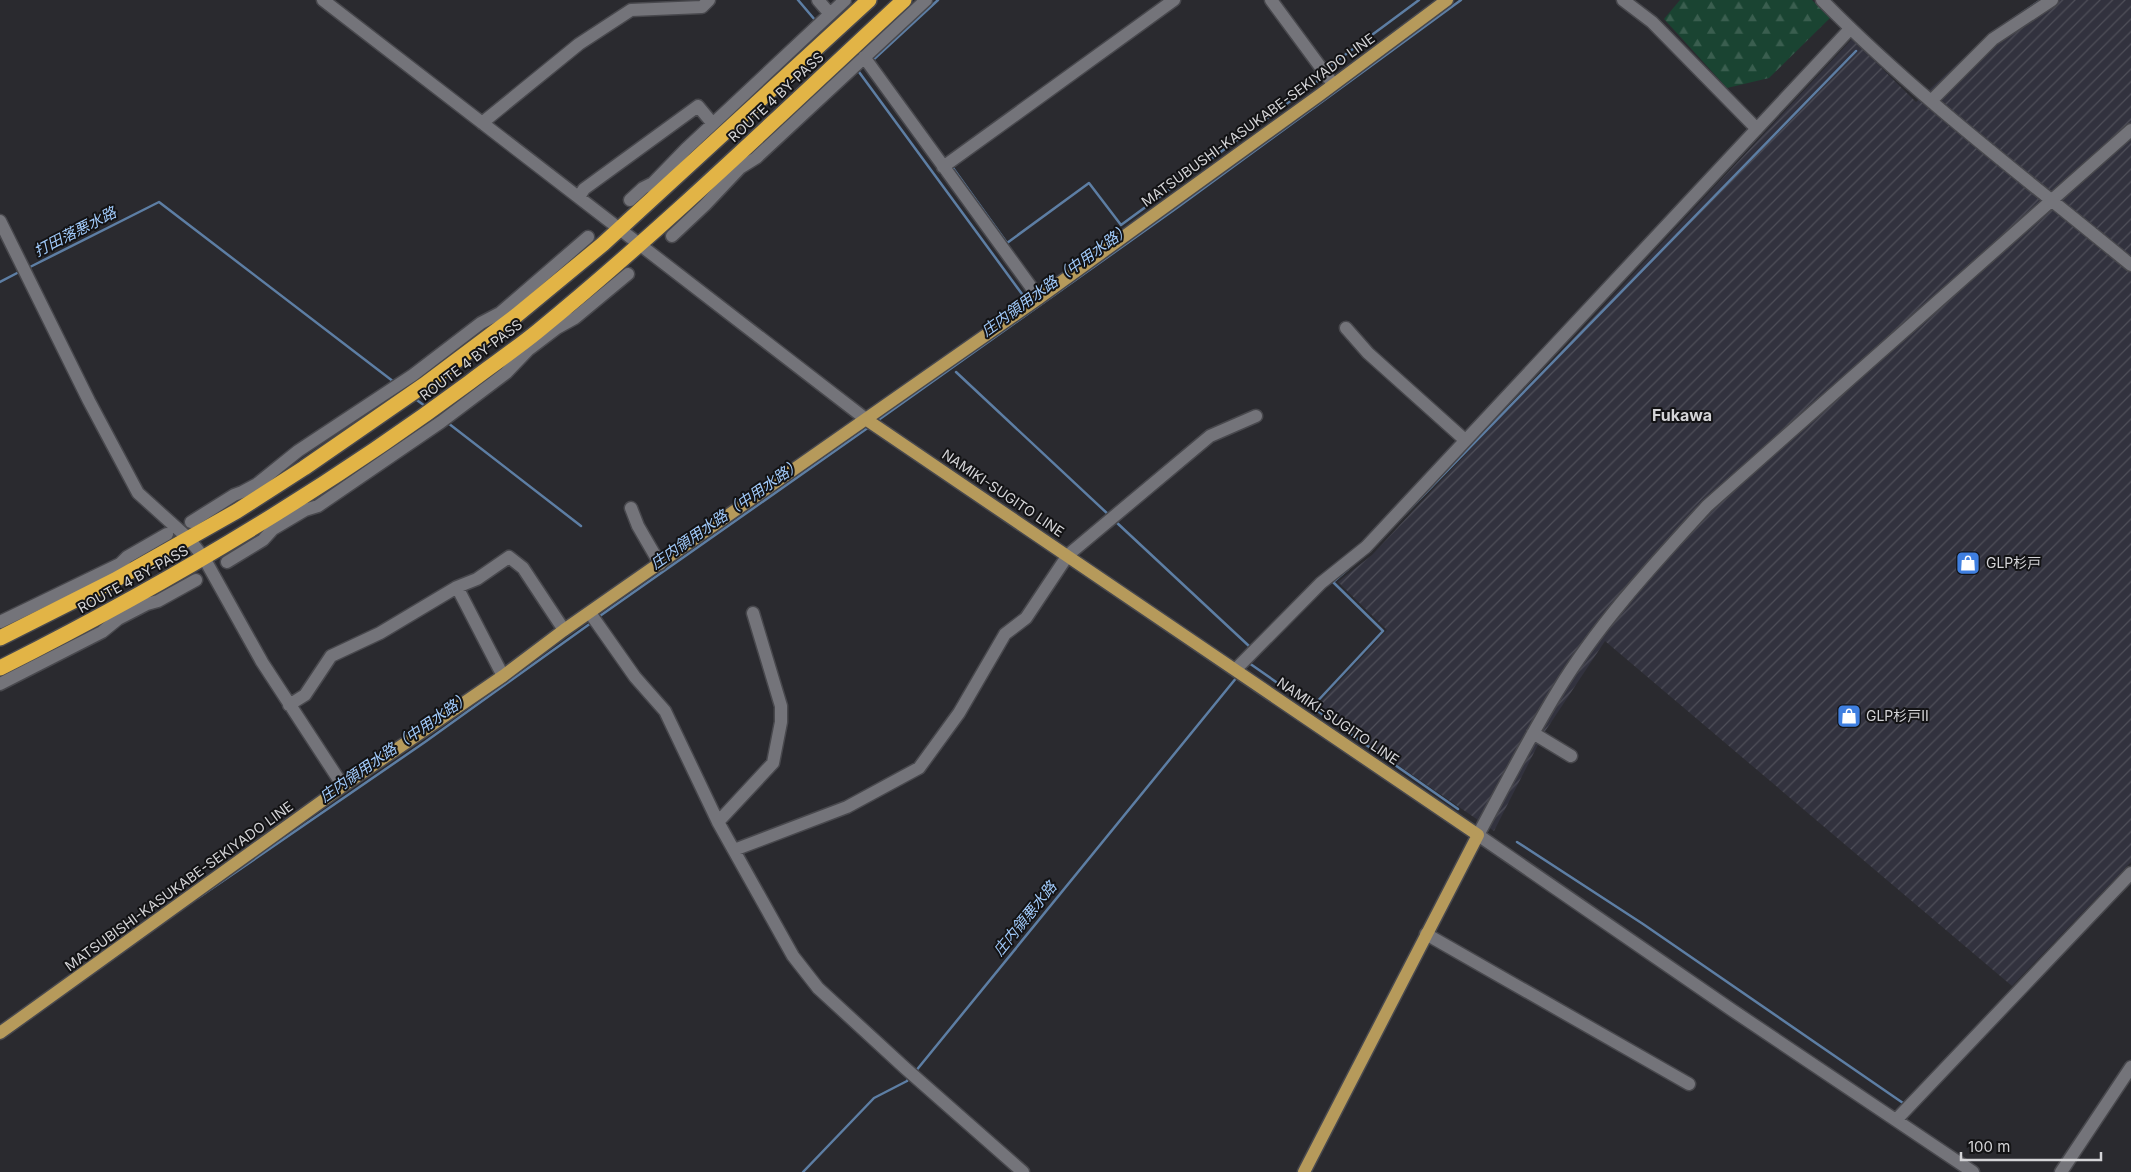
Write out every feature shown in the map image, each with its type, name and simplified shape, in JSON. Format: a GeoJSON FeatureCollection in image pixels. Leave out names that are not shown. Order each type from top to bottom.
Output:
{"type":"FeatureCollection","features":[{"type":"Feature","properties":{"kind":"highway","name":"ROUTE 4 BY-PASS"},"geometry":{"type":"LineString","coordinates":[[0,638],[112,575],[189,539],[260,489],[375,421],[514,310],[621,228],[668,177],[869,0]]}},
{"type":"Feature","properties":{"kind":"highway","name":"ROUTE 4 BY-PASS"},"geometry":{"type":"LineString","coordinates":[[0,668],[130,606],[204,558],[284,516],[539,336],[640,244],[725,175],[904,0]]}},
{"type":"Feature","properties":{"kind":"main road","name":"MATSUBUSHI-KASUKABE-SEKIYADO LINE"},"geometry":{"type":"LineString","coordinates":[[867,420],[1039,298],[1447,0]]}},
{"type":"Feature","properties":{"kind":"main road","name":"NAMIKI-SUGITO LINE"},"geometry":{"type":"LineString","coordinates":[[867,420],[1478,835]]}},
{"type":"Feature","properties":{"kind":"main road","name":"MATSUBISHI-KASUKABE-SEKIYADO LINE"},"geometry":{"type":"LineString","coordinates":[[0,1033],[343,786],[867,420]]}},
{"type":"Feature","properties":{"kind":"main road"},"geometry":{"type":"LineString","coordinates":[[1304,1172],[1478,835]]}},
{"type":"Feature","properties":{"kind":"street"},"geometry":{"type":"LineString","coordinates":[[324,0],[867,420]]}},
{"type":"Feature","properties":{"kind":"street"},"geometry":{"type":"LineString","coordinates":[[482,123],[579,44],[631,10],[702,7],[709,0]]}},
{"type":"Feature","properties":{"kind":"street"},"geometry":{"type":"LineString","coordinates":[[818,0],[830,14]]}},
{"type":"Feature","properties":{"kind":"street"},"geometry":{"type":"LineString","coordinates":[[630,200],[668,177],[713,124],[845,0]]}},
{"type":"Feature","properties":{"kind":"street"},"geometry":{"type":"LineString","coordinates":[[672,236],[705,205],[725,175],[756,158],[926,0]]}},
{"type":"Feature","properties":{"kind":"street"},"geometry":{"type":"LineString","coordinates":[[943,167],[1174,0]]}},
{"type":"Feature","properties":{"kind":"street"},"geometry":{"type":"LineString","coordinates":[[1271,0],[1332,84]]}},
{"type":"Feature","properties":{"kind":"street"},"geometry":{"type":"LineString","coordinates":[[1622,0],[1652,22],[1757,129]]}},
{"type":"Feature","properties":{"kind":"street"},"geometry":{"type":"LineString","coordinates":[[1822,0],[1850,29],[1931,101],[2131,265]]}},
{"type":"Feature","properties":{"kind":"street"},"geometry":{"type":"LineString","coordinates":[[1931,101],[1994,39],[2052,0]]}},
{"type":"Feature","properties":{"kind":"street"},"geometry":{"type":"LineString","coordinates":[[1236,669],[1321,583],[1366,547],[1850,29]]}},
{"type":"Feature","properties":{"kind":"street"},"geometry":{"type":"LineString","coordinates":[[864,57],[1039,298]]}},
{"type":"Feature","properties":{"kind":"street"},"geometry":{"type":"LineString","coordinates":[[579,197],[584,189],[698,106],[713,124]]}},
{"type":"Feature","properties":{"kind":"street"},"geometry":{"type":"LineString","coordinates":[[1972,1172],[1478,835],[1558,690],[1604,626],[1655,563],[1707,506],[2131,130]]}},
{"type":"Feature","properties":{"kind":"street"},"geometry":{"type":"LineString","coordinates":[[0,221],[89,402],[138,493],[189,539],[204,558],[262,662],[343,786]]}},
{"type":"Feature","properties":{"kind":"street"},"geometry":{"type":"LineString","coordinates":[[514,310],[588,237]]}},
{"type":"Feature","properties":{"kind":"street"},"geometry":{"type":"LineString","coordinates":[[539,336],[575,318],[628,274]]}},
{"type":"Feature","properties":{"kind":"street"},"geometry":{"type":"LineString","coordinates":[[1346,328],[1368,353],[1465,440]]}},
{"type":"Feature","properties":{"kind":"street"},"geometry":{"type":"LineString","coordinates":[[734,850],[847,806],[920,768],[959,713],[1005,634],[1026,618],[1068,555],[1210,436],[1256,416]]}},
{"type":"Feature","properties":{"kind":"street"},"geometry":{"type":"LineString","coordinates":[[191,522],[234,495],[260,489]]}},
{"type":"Feature","properties":{"kind":"street"},"geometry":{"type":"LineString","coordinates":[[631,508],[638,526],[660,564]]}},
{"type":"Feature","properties":{"kind":"street"},"geometry":{"type":"LineString","coordinates":[[226,562],[263,540],[284,516]]}},
{"type":"Feature","properties":{"kind":"street"},"geometry":{"type":"LineString","coordinates":[[0,622],[112,575],[127,557],[167,534]]}},
{"type":"Feature","properties":{"kind":"street"},"geometry":{"type":"LineString","coordinates":[[289,706],[305,695],[331,656],[380,633],[457,588],[477,579],[509,557],[523,568],[564,630]]}},
{"type":"Feature","properties":{"kind":"street"},"geometry":{"type":"LineString","coordinates":[[0,684],[102,632],[130,606],[158,601],[196,580]]}},
{"type":"Feature","properties":{"kind":"street"},"geometry":{"type":"LineString","coordinates":[[457,588],[503,676]]}},
{"type":"Feature","properties":{"kind":"street"},"geometry":{"type":"LineString","coordinates":[[590,613],[635,677],[665,711],[718,822],[793,956],[818,988],[1023,1172]]}},
{"type":"Feature","properties":{"kind":"street"},"geometry":{"type":"LineString","coordinates":[[718,822],[773,763],[781,722],[781,706],[753,613]]}},
{"type":"Feature","properties":{"kind":"street"},"geometry":{"type":"LineString","coordinates":[[1534,733],[1571,756]]}},
{"type":"Feature","properties":{"kind":"street"},"geometry":{"type":"LineString","coordinates":[[1896,1120],[2131,873]]}},
{"type":"Feature","properties":{"kind":"street"},"geometry":{"type":"LineString","coordinates":[[1426,934],[1689,1084]]}},
{"type":"Feature","properties":{"kind":"street"},"geometry":{"type":"LineString","coordinates":[[2061,1172],[2131,1067]]}},
{"type":"Feature","properties":{"kind":"shaded area"},"geometry":{"type":"Polygon","coordinates":[[[2042,0],[2131,0],[2131,862],[2012,986],[1605,641],[1544,733],[1494,831],[1315,708],[1387,630],[1338,582],[1372,555],[1852,39],[1916,102],[1988,35],[2042,0]]]}},
{"type":"Feature","properties":{"kind":"green space"},"geometry":{"type":"Polygon","coordinates":[[[1680,0],[1812,0],[1830,18],[1769,78],[1727,88],[1664,19],[1680,0]]]}},
{"type":"Feature","properties":{"kind":"waterway"},"geometry":{"type":"LineString","coordinates":[[798,0],[815,20]]}},
{"type":"Feature","properties":{"kind":"waterway"},"geometry":{"type":"LineString","coordinates":[[873,60],[938,0]]}},
{"type":"Feature","properties":{"kind":"waterway"},"geometry":{"type":"LineString","coordinates":[[1326,69],[1419,0]]}},
{"type":"Feature","properties":{"kind":"waterway","name":"庄内領用水路（中用水路）"},"geometry":{"type":"LineString","coordinates":[[877,421],[1178,207],[1461,0]]}},
{"type":"Feature","properties":{"kind":"waterway"},"geometry":{"type":"LineString","coordinates":[[1992,33],[2041,0]]}},
{"type":"Feature","properties":{"kind":"waterway"},"geometry":{"type":"LineString","coordinates":[[1404,515],[1856,51]]}},
{"type":"Feature","properties":{"kind":"waterway"},"geometry":{"type":"LineString","coordinates":[[859,72],[1022,294]]}},
{"type":"Feature","properties":{"kind":"waterway"},"geometry":{"type":"LineString","coordinates":[[953,168],[1007,243],[1089,183],[1121,225],[1322,76]]}},
{"type":"Feature","properties":{"kind":"waterway"},"geometry":{"type":"LineString","coordinates":[[28,268],[159,202],[394,382]]}},
{"type":"Feature","properties":{"kind":"waterway","name":"打田落悪水路"},"geometry":{"type":"LineString","coordinates":[[0,282],[21,271]]}},
{"type":"Feature","properties":{"kind":"waterway"},"geometry":{"type":"LineString","coordinates":[[956,372],[1110,516]]}},
{"type":"Feature","properties":{"kind":"waterway"},"geometry":{"type":"LineString","coordinates":[[414,398],[425,406]]}},
{"type":"Feature","properties":{"kind":"waterway"},"geometry":{"type":"LineString","coordinates":[[448,423],[581,526]]}},
{"type":"Feature","properties":{"kind":"waterway","name":"庄内領用水路（中用水路）"},"geometry":{"type":"LineString","coordinates":[[597,618],[869,427]]}},
{"type":"Feature","properties":{"kind":"waterway"},"geometry":{"type":"LineString","coordinates":[[1115,521],[1249,646]]}},
{"type":"Feature","properties":{"kind":"waterway"},"geometry":{"type":"LineString","coordinates":[[1312,707],[1383,631],[1333,582],[1348,569]]}},
{"type":"Feature","properties":{"kind":"waterway","name":"庄内領用水路（中用水路）"},"geometry":{"type":"LineString","coordinates":[[198,898],[425,742],[591,623]]}},
{"type":"Feature","properties":{"kind":"waterway"},"geometry":{"type":"LineString","coordinates":[[1249,663],[1458,809]]}},
{"type":"Feature","properties":{"kind":"waterway","name":"庄内領悪水路"},"geometry":{"type":"LineString","coordinates":[[915,1072],[1237,677]]}},
{"type":"Feature","properties":{"kind":"waterway"},"geometry":{"type":"LineString","coordinates":[[1517,842],[1643,924],[1903,1103]]}},
{"type":"Feature","properties":{"kind":"waterway","name":"庄内領悪水路"},"geometry":{"type":"LineString","coordinates":[[803,1172],[874,1098],[907,1081],[909,1078]]}},
{"type":"Feature","properties":{"kind":"place","name":"GLP杉戸"},"geometry":{"type":"Point","coordinates":[1968,563]}},
{"type":"Feature","properties":{"kind":"place","name":"GLP杉戸Ⅱ"},"geometry":{"type":"Point","coordinates":[1849,716]}},
{"type":"Feature","properties":{"kind":"district","name":"Fukawa"},"geometry":{"type":"Point","coordinates":[1682,415]}}]}
